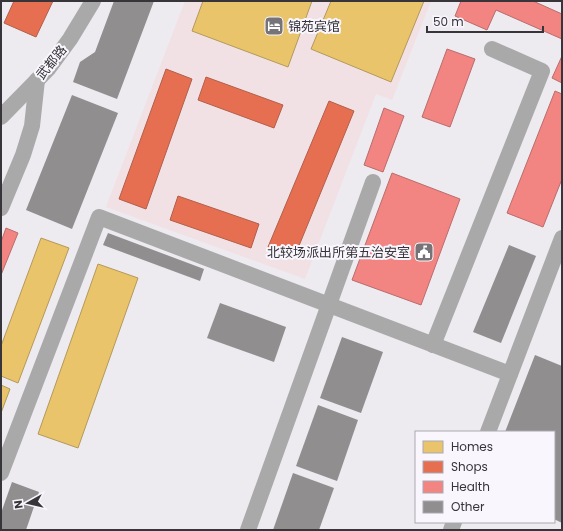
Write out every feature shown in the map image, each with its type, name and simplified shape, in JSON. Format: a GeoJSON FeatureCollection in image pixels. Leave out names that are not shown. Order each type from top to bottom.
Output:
{"type":"FeatureCollection","features":[{"type":"Feature","properties":{"kind":"street","name":"武都路"},"geometry":{"type":"LineString","coordinates":[[1,117],[37,80],[70,39],[92,1]]}},
{"type":"Feature","properties":{"kind":"street"},"geometry":{"type":"LineString","coordinates":[[433,345],[542,71],[492,49]]}},
{"type":"Feature","properties":{"kind":"street"},"geometry":{"type":"LineString","coordinates":[[1,208],[23,155],[32,126],[37,80]]}},
{"type":"Feature","properties":{"kind":"street"},"geometry":{"type":"LineString","coordinates":[[248,530],[373,182]]}},
{"type":"Feature","properties":{"kind":"street"},"geometry":{"type":"LineString","coordinates":[[1,473],[99,217],[510,374]]}},
{"type":"Feature","properties":{"kind":"street"},"geometry":{"type":"LineString","coordinates":[[488,431],[562,241]]}},
{"type":"Feature","properties":{"kind":"shaded area","name":"锦苑宾馆"},"geometry":{"type":"Polygon","coordinates":[[[185,1],[431,1],[392,100],[376,94],[305,279],[106,207],[185,1]]]}},
{"type":"Feature","properties":{"kind":"building: Homes"},"geometry":{"type":"Polygon","coordinates":[[[203,1],[312,1],[288,67],[192,31],[203,1]]]}},
{"type":"Feature","properties":{"kind":"building: Homes"},"geometry":{"type":"Polygon","coordinates":[[[331,1],[424,1],[391,82],[311,49],[331,1]]]}},
{"type":"Feature","properties":{"kind":"building: Homes"},"geometry":{"type":"Polygon","coordinates":[[[41,238],[69,248],[18,383],[1,376],[1,346],[41,238]]]}},
{"type":"Feature","properties":{"kind":"building: Homes"},"geometry":{"type":"Polygon","coordinates":[[[98,264],[138,278],[78,448],[38,434],[98,264]]]}},
{"type":"Feature","properties":{"kind":"building: Homes"},"geometry":{"type":"Polygon","coordinates":[[[1,385],[10,389],[1,413],[1,385]]]}},
{"type":"Feature","properties":{"kind":"building: Shops"},"geometry":{"type":"Polygon","coordinates":[[[14,1],[53,1],[36,37],[4,23],[14,1]]]}},
{"type":"Feature","properties":{"kind":"building: Shops"},"geometry":{"type":"Polygon","coordinates":[[[166,69],[192,79],[146,209],[119,199],[166,69]]]}},
{"type":"Feature","properties":{"kind":"building: Shops"},"geometry":{"type":"Polygon","coordinates":[[[206,77],[283,105],[274,128],[198,100],[206,77]]]}},
{"type":"Feature","properties":{"kind":"building: Shops"},"geometry":{"type":"Polygon","coordinates":[[[329,101],[354,111],[294,258],[268,247],[329,101]]]}},
{"type":"Feature","properties":{"kind":"building: Shops"},"geometry":{"type":"Polygon","coordinates":[[[178,196],[259,224],[251,248],[170,220],[178,196]]]}},
{"type":"Feature","properties":{"kind":"building: Health"},"geometry":{"type":"Polygon","coordinates":[[[461,1],[533,1],[562,14],[562,39],[496,10],[487,30],[455,16],[461,1]]]}},
{"type":"Feature","properties":{"kind":"building: Health"},"geometry":{"type":"Polygon","coordinates":[[[447,49],[475,59],[450,127],[422,117],[447,49]]]}},
{"type":"Feature","properties":{"kind":"building: Health"},"geometry":{"type":"Polygon","coordinates":[[[562,56],[562,83],[552,78],[562,56]]]}},
{"type":"Feature","properties":{"kind":"building: Health"},"geometry":{"type":"Polygon","coordinates":[[[555,91],[562,94],[562,179],[543,227],[507,213],[555,91]]]}},
{"type":"Feature","properties":{"kind":"building: Health"},"geometry":{"type":"Polygon","coordinates":[[[384,108],[404,116],[383,172],[364,165],[384,108]]]}},
{"type":"Feature","properties":{"kind":"building: Health"},"geometry":{"type":"Polygon","coordinates":[[[392,173],[460,199],[421,305],[352,280],[392,173]]]}},
{"type":"Feature","properties":{"kind":"building: Health"},"geometry":{"type":"Polygon","coordinates":[[[6,228],[18,233],[1,275],[1,242],[6,228]]]}},
{"type":"Feature","properties":{"kind":"building: Other"},"geometry":{"type":"Polygon","coordinates":[[[114,1],[154,1],[117,99],[73,82],[80,62],[95,52],[114,1]]]}},
{"type":"Feature","properties":{"kind":"building: Other"},"geometry":{"type":"Polygon","coordinates":[[[72,95],[118,113],[72,229],[26,210],[72,95]]]}},
{"type":"Feature","properties":{"kind":"building: Other"},"geometry":{"type":"Polygon","coordinates":[[[108,233],[204,269],[200,281],[103,245],[108,233]]]}},
{"type":"Feature","properties":{"kind":"building: Other"},"geometry":{"type":"Polygon","coordinates":[[[509,245],[536,256],[501,343],[473,332],[509,245]]]}},
{"type":"Feature","properties":{"kind":"building: Other"},"geometry":{"type":"Polygon","coordinates":[[[220,303],[286,327],[274,362],[207,338],[220,303]]]}},
{"type":"Feature","properties":{"kind":"building: Other"},"geometry":{"type":"Polygon","coordinates":[[[342,337],[383,352],[361,413],[320,398],[342,337]]]}},
{"type":"Feature","properties":{"kind":"building: Other"},"geometry":{"type":"Polygon","coordinates":[[[535,355],[562,366],[562,523],[555,520],[555,431],[505,431],[535,355]]]}},
{"type":"Feature","properties":{"kind":"building: Other"},"geometry":{"type":"Polygon","coordinates":[[[318,405],[358,420],[337,481],[296,466],[318,405]]]}},
{"type":"Feature","properties":{"kind":"building: Other"},"geometry":{"type":"Polygon","coordinates":[[[293,473],[334,488],[319,530],[273,530],[293,473]]]}},
{"type":"Feature","properties":{"kind":"building: Other"},"geometry":{"type":"Polygon","coordinates":[[[12,482],[39,492],[26,530],[1,530],[1,513],[12,482]]]}},
{"type":"Feature","properties":{"kind":"place","name":"锦苑宾馆"},"geometry":{"type":"Point","coordinates":[274,26]}},
{"type":"Feature","properties":{"kind":"place","name":"北较场派出所第五治安室"},"geometry":{"type":"Point","coordinates":[424,252]}}]}
